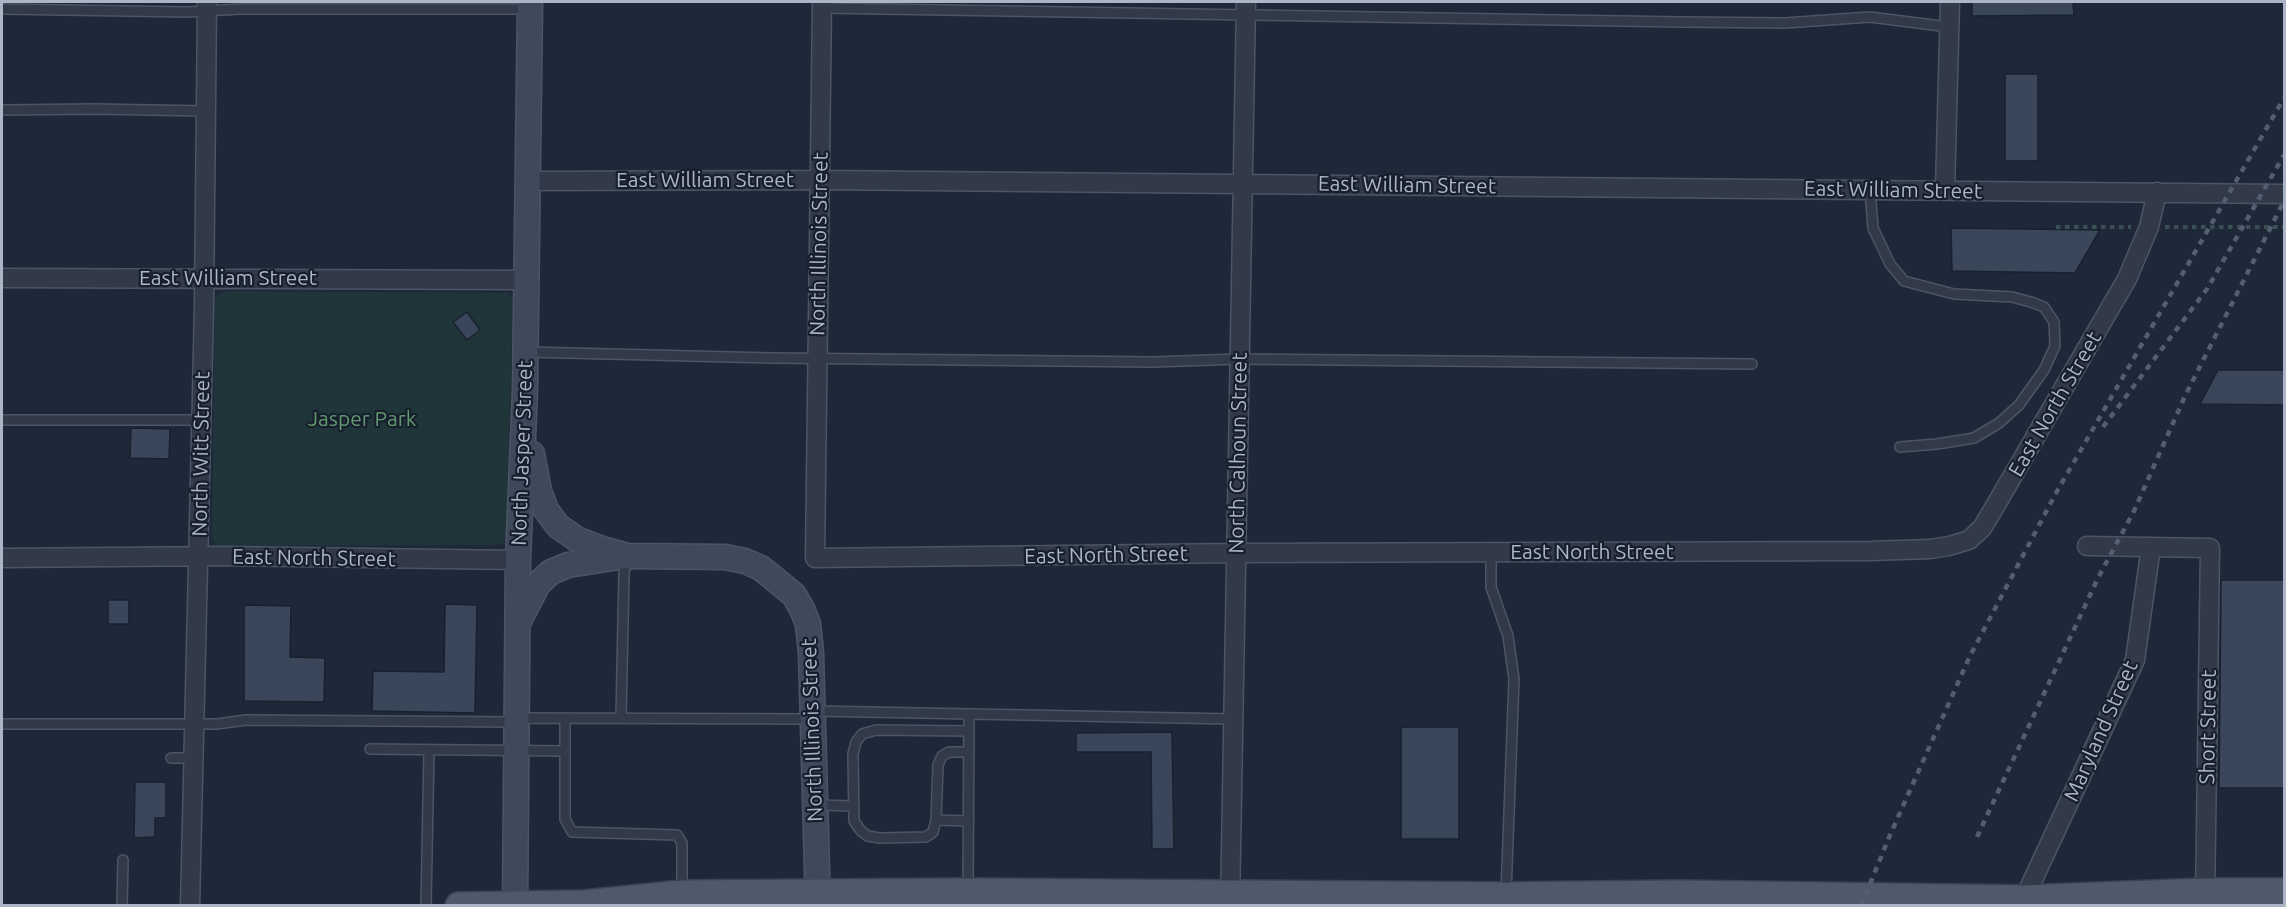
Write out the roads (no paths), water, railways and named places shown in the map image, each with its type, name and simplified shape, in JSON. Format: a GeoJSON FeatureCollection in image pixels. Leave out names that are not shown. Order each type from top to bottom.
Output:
{"type":"FeatureCollection","features":[{"type":"Feature","properties":{"kind":"main road"},"geometry":{"type":"LineString","coordinates":[[459,906],[584,905],[682,894],[710,900],[818,900],[968,892],[1230,900],[2024,903],[2205,899],[2284,892]]}},
{"type":"Feature","properties":{"kind":"street"},"geometry":{"type":"LineString","coordinates":[[1945,190],[1950,2]]}},
{"type":"Feature","properties":{"kind":"street","name":"North Jasper Street"},"geometry":{"type":"LineString","coordinates":[[515,905],[518,560],[526,352],[530,5]]}},
{"type":"Feature","properties":{"kind":"street","name":"North Illinois Street"},"geometry":{"type":"LineString","coordinates":[[815,558],[822,5]]}},
{"type":"Feature","properties":{"kind":"street","name":"North Witt Street"},"geometry":{"type":"LineString","coordinates":[[190,906],[199,556],[207,6]]}},
{"type":"Feature","properties":{"kind":"street","name":"North Calhoun Street"},"geometry":{"type":"LineString","coordinates":[[1230,900],[1246,8]]}},
{"type":"Feature","properties":{"kind":"street","name":"East William Street"},"geometry":{"type":"LineString","coordinates":[[529,181],[819,180],[2284,194]]}},
{"type":"Feature","properties":{"kind":"street","name":"East North Street"},"geometry":{"type":"LineString","coordinates":[[815,558],[1930,549],[1949,546],[1970,540],[1982,528],[1994,508],[2127,279],[2150,227],[2157,192]]}},
{"type":"Feature","properties":{"kind":"street","name":"East William Street"},"geometry":{"type":"LineString","coordinates":[[2,278],[527,280]]}},
{"type":"Feature","properties":{"kind":"street","name":"North Illinois Street"},"geometry":{"type":"LineString","coordinates":[[525,389],[534,467],[546,510],[558,526],[578,540],[628,556],[725,558],[745,561],[761,568],[794,595],[808,624],[812,653],[818,900]]}},
{"type":"Feature","properties":{"kind":"street"},"geometry":{"type":"LineString","coordinates":[[2087,546],[2151,547]]}},
{"type":"Feature","properties":{"kind":"street","name":"Short Street"},"geometry":{"type":"LineString","coordinates":[[2151,547],[2210,548],[2205,899]]}},
{"type":"Feature","properties":{"kind":"street","name":"Maryland Street"},"geometry":{"type":"LineString","coordinates":[[2024,903],[2135,660],[2151,547]]}},
{"type":"Feature","properties":{"kind":"street","name":"East North Street"},"geometry":{"type":"LineString","coordinates":[[2,558],[199,556],[518,560]]}},
{"type":"Feature","properties":{"kind":"street"},"geometry":{"type":"LineString","coordinates":[[517,626],[538,584],[551,572],[568,565],[628,556]]}},
{"type":"Feature","properties":{"kind":"lane"},"geometry":{"type":"LineString","coordinates":[[2,9],[188,12],[207,6],[530,5]]}},
{"type":"Feature","properties":{"kind":"lane"},"geometry":{"type":"LineString","coordinates":[[822,5],[1246,8],[1785,23],[1870,17],[1949,27]]}},
{"type":"Feature","properties":{"kind":"lane"},"geometry":{"type":"LineString","coordinates":[[2,110],[206,111]]}},
{"type":"Feature","properties":{"kind":"lane"},"geometry":{"type":"LineString","coordinates":[[1870,190],[1874,228],[1890,264],[1904,281],[1954,294],[2012,297],[2031,302],[2044,308],[2054,322],[2055,346],[2044,370],[2019,405],[1999,423],[1974,438],[1900,447]]}},
{"type":"Feature","properties":{"kind":"lane"},"geometry":{"type":"LineString","coordinates":[[526,352],[1142,362],[1239,359],[1752,364]]}},
{"type":"Feature","properties":{"kind":"lane"},"geometry":{"type":"LineString","coordinates":[[2,420],[201,420]]}},
{"type":"Feature","properties":{"kind":"lane"},"geometry":{"type":"LineString","coordinates":[[1491,552],[1491,587],[1508,636],[1514,679],[1506,901]]}},
{"type":"Feature","properties":{"kind":"lane"},"geometry":{"type":"LineString","coordinates":[[621,718],[624,573],[628,556]]}},
{"type":"Feature","properties":{"kind":"lane"},"geometry":{"type":"LineString","coordinates":[[968,892],[969,714]]}},
{"type":"Feature","properties":{"kind":"lane"},"geometry":{"type":"LineString","coordinates":[[2,724],[217,724],[246,720],[516,720],[969,714],[1233,719]]}},
{"type":"Feature","properties":{"kind":"lane"},"geometry":{"type":"LineString","coordinates":[[565,718],[565,819],[572,832],[677,835],[682,843],[682,894]]}},
{"type":"Feature","properties":{"kind":"lane"},"geometry":{"type":"LineString","coordinates":[[969,731],[876,730],[862,734],[856,742],[853,754],[854,821],[868,836],[879,838],[926,837],[933,832],[936,820],[938,765],[942,756],[949,752],[969,752]]}},
{"type":"Feature","properties":{"kind":"lane"},"geometry":{"type":"LineString","coordinates":[[370,749],[565,751]]}},
{"type":"Feature","properties":{"kind":"lane"},"geometry":{"type":"LineString","coordinates":[[426,906],[429,750]]}},
{"type":"Feature","properties":{"kind":"lane"},"geometry":{"type":"LineString","coordinates":[[171,758],[193,758]]}},
{"type":"Feature","properties":{"kind":"lane"},"geometry":{"type":"LineString","coordinates":[[816,805],[854,806]]}},
{"type":"Feature","properties":{"kind":"lane"},"geometry":{"type":"LineString","coordinates":[[936,820],[969,821]]}},
{"type":"Feature","properties":{"kind":"lane"},"geometry":{"type":"LineString","coordinates":[[122,906],[123,860]]}},
{"type":"Feature","properties":{"kind":"railway"},"geometry":{"type":"LineString","coordinates":[[1861,906],[1970,656],[2056,493],[2284,98]]}},
{"type":"Feature","properties":{"kind":"railway"},"geometry":{"type":"LineString","coordinates":[[2103,427],[2207,289],[2284,155]]}},
{"type":"Feature","properties":{"kind":"railway"},"geometry":{"type":"LineString","coordinates":[[1977,837],[2098,578],[2134,511],[2185,396],[2284,201]]}},
{"type":"Feature","properties":{"kind":"park label","name":"Jasper Park"},"geometry":{"type":"Point","coordinates":[362,419]}}]}
